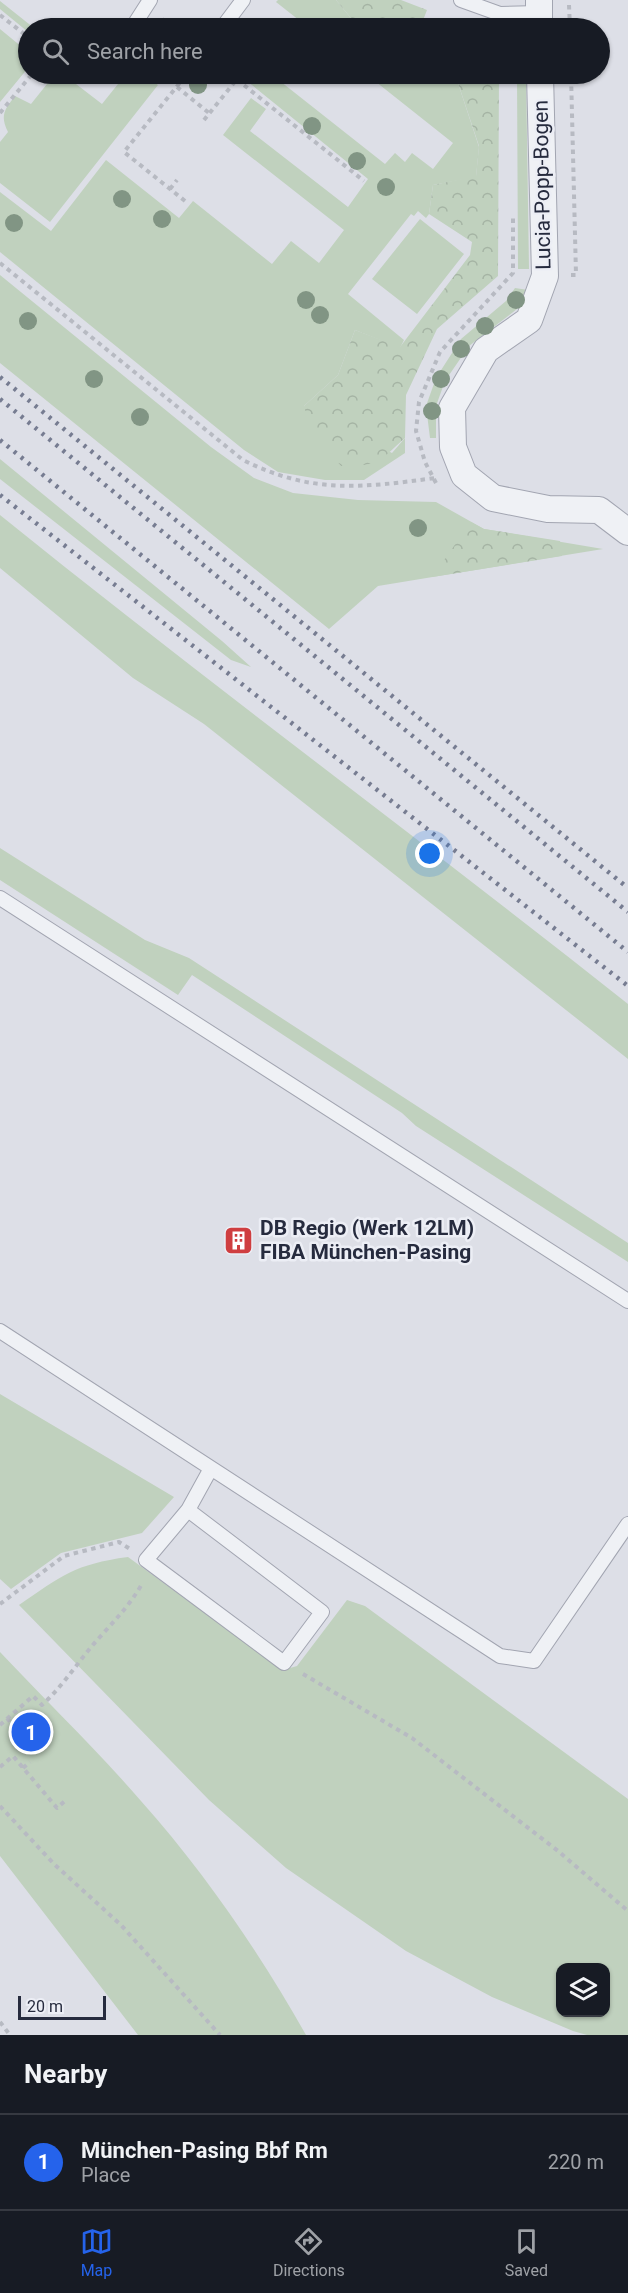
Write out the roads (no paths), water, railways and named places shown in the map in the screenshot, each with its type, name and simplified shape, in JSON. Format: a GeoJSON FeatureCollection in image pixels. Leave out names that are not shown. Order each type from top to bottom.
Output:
{"type":"FeatureCollection","features":[{"type":"Feature","properties":{"kind":"street","name":"Lucia-Popp-Bogen"},"geometry":{"type":"LineString","coordinates":[[540,84],[545,276],[529,320],[486,350],[452,408],[453,447],[464,475],[493,498],[548,509],[599,510],[628,532]]}},
{"type":"Feature","properties":{"kind":"lane"},"geometry":{"type":"LineString","coordinates":[[138,18],[150,0]]}},
{"type":"Feature","properties":{"kind":"lane"},"geometry":{"type":"LineString","coordinates":[[230,18],[243,0]]}},
{"type":"Feature","properties":{"kind":"lane"},"geometry":{"type":"LineString","coordinates":[[461,0],[500,14],[539,14]]}},
{"type":"Feature","properties":{"kind":"lane"},"geometry":{"type":"LineString","coordinates":[[0,898],[628,1301]]}},
{"type":"Feature","properties":{"kind":"lane"},"geometry":{"type":"LineString","coordinates":[[0,1331],[210,1470],[500,1656],[534,1661],[628,1524]]}},
{"type":"Feature","properties":{"kind":"lane"},"geometry":{"type":"LineString","coordinates":[[188,1510],[322,1612],[284,1664],[146,1560],[188,1510],[210,1470]]}},
{"type":"Feature","properties":{"kind":"railway"},"geometry":{"type":"LineString","coordinates":[[0,377],[628,888]]}},
{"type":"Feature","properties":{"kind":"railway"},"geometry":{"type":"LineString","coordinates":[[0,399],[628,912]]}},
{"type":"Feature","properties":{"kind":"railway"},"geometry":{"type":"LineString","coordinates":[[0,440],[628,952]]}},
{"type":"Feature","properties":{"kind":"railway"},"geometry":{"type":"LineString","coordinates":[[0,495],[628,986]]}},
{"type":"Feature","properties":{"kind":"place","name":"DB Regio (Werk 12LM) FIBA München-Pasing"},"geometry":{"type":"Point","coordinates":[239,1240]}},
{"type":"Feature","properties":{"kind":"place","name":"München-Pasing Bbf Rm"},"geometry":{"type":"Point","coordinates":[31,1732]}}]}
